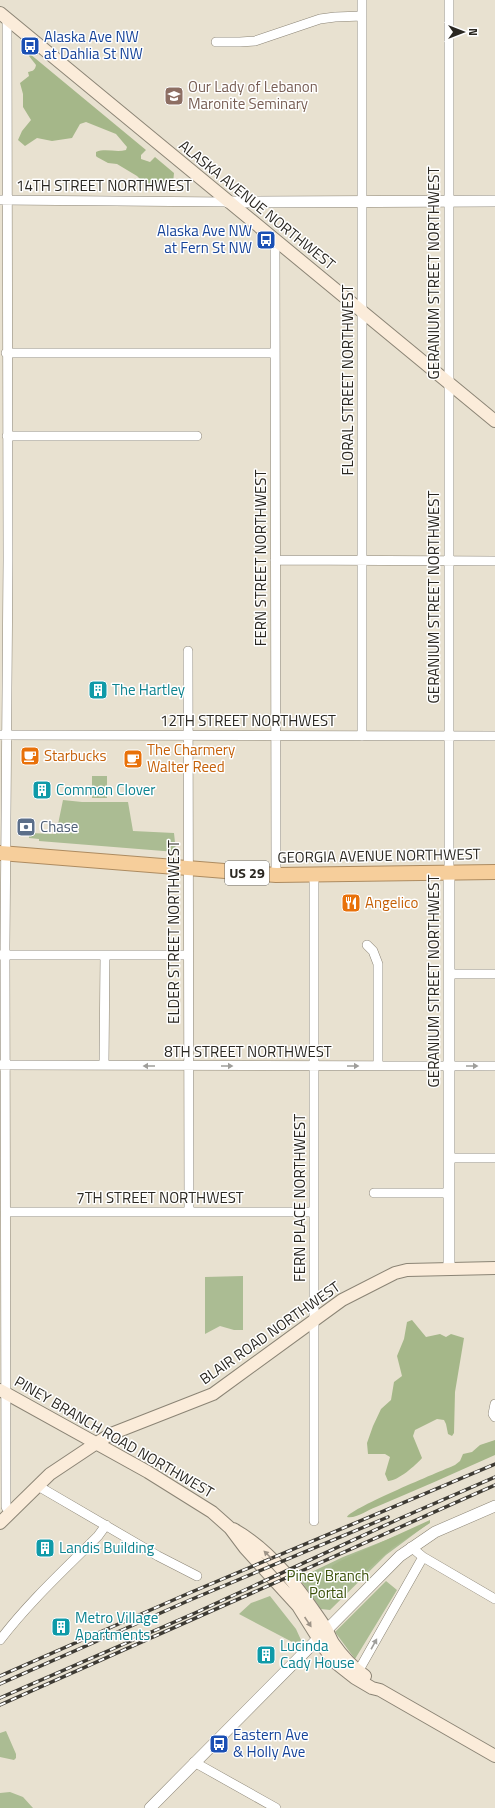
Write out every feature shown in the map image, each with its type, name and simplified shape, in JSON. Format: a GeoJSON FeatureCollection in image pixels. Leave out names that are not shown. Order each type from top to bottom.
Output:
{"type":"FeatureCollection","features":[{"type":"Feature","properties":{"kind":"highway","name":"GEORGIA AVENUE NORTHWEST"},"geometry":{"type":"LineString","coordinates":[[3,853],[276,875],[314,876],[495,872]]}},
{"type":"Feature","properties":{"kind":"main road","name":"ALASKA AVENUE NORTHWEST"},"geometry":{"type":"LineString","coordinates":[[3,16],[495,421]]}},
{"type":"Feature","properties":{"kind":"main road","name":"BLAIR ROAD NORTHWEST"},"geometry":{"type":"LineString","coordinates":[[0,1523],[6,1509],[38,1486],[59,1467],[111,1434],[213,1394],[348,1297],[395,1273],[411,1269],[495,1268]]}},
{"type":"Feature","properties":{"kind":"main road","name":"PINEY BRANCH ROAD NORTHWEST"},"geometry":{"type":"LineString","coordinates":[[3,1392],[190,1497],[212,1512],[230,1528],[254,1559],[323,1634],[336,1663],[356,1675],[372,1688],[380,1690],[495,1756]]}},
{"type":"Feature","properties":{"kind":"street","name":"FLORAL STREET NORTHWEST"},"geometry":{"type":"LineString","coordinates":[[362,0],[362,736]]}},
{"type":"Feature","properties":{"kind":"street","name":"GERANIUM STREET NORTHWEST"},"geometry":{"type":"LineString","coordinates":[[449,0],[449,1269]]}},
{"type":"Feature","properties":{"kind":"street"},"geometry":{"type":"LineString","coordinates":[[3,16],[3,200],[7,436],[3,735],[3,1065],[6,1212],[3,1392],[6,1509]]}},
{"type":"Feature","properties":{"kind":"street"},"geometry":{"type":"LineString","coordinates":[[216,42],[255,41],[320,19],[335,16],[362,16]]}},
{"type":"Feature","properties":{"kind":"street","name":"14TH STREET NORTHWEST"},"geometry":{"type":"LineString","coordinates":[[3,200],[228,202],[495,201]]}},
{"type":"Feature","properties":{"kind":"street","name":"FERN STREET NORTHWEST"},"geometry":{"type":"LineString","coordinates":[[275,241],[276,875]]}},
{"type":"Feature","properties":{"kind":"street"},"geometry":{"type":"LineString","coordinates":[[6,353],[275,352]]}},
{"type":"Feature","properties":{"kind":"street"},"geometry":{"type":"LineString","coordinates":[[7,436],[197,436]]}},
{"type":"Feature","properties":{"kind":"street"},"geometry":{"type":"LineString","coordinates":[[275,560],[495,561]]}},
{"type":"Feature","properties":{"kind":"street","name":"ELDER STREET NORTHWEST"},"geometry":{"type":"LineString","coordinates":[[188,651],[189,1212]]}},
{"type":"Feature","properties":{"kind":"street","name":"12TH STREET NORTHWEST"},"geometry":{"type":"LineString","coordinates":[[3,735],[495,736]]}},
{"type":"Feature","properties":{"kind":"street","name":"FERN PLACE NORTHWEST"},"geometry":{"type":"LineString","coordinates":[[314,876],[314,1521]]}},
{"type":"Feature","properties":{"kind":"street"},"geometry":{"type":"LineString","coordinates":[[367,945],[376,956],[378,964],[378,1066]]}},
{"type":"Feature","properties":{"kind":"street"},"geometry":{"type":"LineString","coordinates":[[3,955],[188,955]]}},
{"type":"Feature","properties":{"kind":"street"},"geometry":{"type":"LineString","coordinates":[[104,1065],[105,955]]}},
{"type":"Feature","properties":{"kind":"street"},"geometry":{"type":"LineString","coordinates":[[449,974],[495,974]]}},
{"type":"Feature","properties":{"kind":"street","name":"8TH STREET NORTHWEST"},"geometry":{"type":"LineString","coordinates":[[3,1065],[495,1066]]}},
{"type":"Feature","properties":{"kind":"street"},"geometry":{"type":"LineString","coordinates":[[449,1158],[495,1158]]}},
{"type":"Feature","properties":{"kind":"street"},"geometry":{"type":"LineString","coordinates":[[374,1193],[449,1194]]}},
{"type":"Feature","properties":{"kind":"street","name":"7TH STREET NORTHWEST"},"geometry":{"type":"LineString","coordinates":[[6,1212],[314,1212]]}},
{"type":"Feature","properties":{"kind":"street"},"geometry":{"type":"LineString","coordinates":[[495,1404],[493,1414],[495,1417]]}},
{"type":"Feature","properties":{"kind":"street"},"geometry":{"type":"LineString","coordinates":[[38,1486],[158,1556],[197,1576]]}},
{"type":"Feature","properties":{"kind":"street"},"geometry":{"type":"LineString","coordinates":[[150,1808],[400,1556],[411,1547],[435,1532],[495,1506]]}},
{"type":"Feature","properties":{"kind":"street"},"geometry":{"type":"LineString","coordinates":[[0,1640],[15,1620],[38,1595],[98,1536],[106,1525]]}},
{"type":"Feature","properties":{"kind":"street"},"geometry":{"type":"LineString","coordinates":[[411,1547],[423,1557],[495,1599]]}},
{"type":"Feature","properties":{"kind":"street"},"geometry":{"type":"LineString","coordinates":[[356,1675],[423,1557]]}},
{"type":"Feature","properties":{"kind":"street"},"geometry":{"type":"LineString","coordinates":[[194,1762],[276,1808]]}},
{"type":"Feature","properties":{"kind":"green space"},"geometry":{"type":"Polygon","coordinates":[[[30,54],[146,150],[141,155],[141,159],[150,162],[155,157],[174,173],[173,183],[166,186],[150,186],[117,164],[108,163],[97,157],[96,152],[104,150],[122,151],[126,150],[127,147],[116,134],[86,122],[80,124],[72,138],[52,141],[37,138],[25,146],[18,140],[22,131],[31,120],[23,107],[23,94],[20,83],[29,76],[28,72],[36,67],[29,56],[30,54]]]}},
{"type":"Feature","properties":{"kind":"green space"},"geometry":{"type":"Polygon","coordinates":[[[92,776],[107,776],[107,798],[92,798],[92,776]]]}},
{"type":"Feature","properties":{"kind":"green space"},"geometry":{"type":"Polygon","coordinates":[[[63,800],[82,802],[128,802],[133,831],[174,833],[176,852],[39,841],[39,839],[29,838],[29,833],[56,834],[63,800]]]}},
{"type":"Feature","properties":{"kind":"green space"},"geometry":{"type":"Polygon","coordinates":[[[243,1276],[243,1330],[234,1330],[220,1326],[205,1334],[205,1277],[243,1276]]]}},
{"type":"Feature","properties":{"kind":"green space"},"geometry":{"type":"Polygon","coordinates":[[[412,1320],[426,1337],[440,1334],[446,1337],[451,1334],[464,1338],[455,1392],[454,1433],[452,1436],[448,1434],[444,1420],[437,1419],[415,1430],[413,1436],[422,1458],[402,1476],[388,1481],[385,1474],[390,1457],[385,1454],[368,1454],[367,1443],[381,1409],[391,1400],[394,1382],[402,1376],[397,1356],[404,1339],[407,1322],[412,1320]]]}},
{"type":"Feature","properties":{"kind":"green space"},"geometry":{"type":"Polygon","coordinates":[[[495,1440],[495,1455],[373,1508],[358,1516],[347,1517],[353,1512],[380,1498],[455,1465],[460,1461],[463,1454],[472,1452],[480,1445],[495,1440]]]}},
{"type":"Feature","properties":{"kind":"green space"},"geometry":{"type":"Polygon","coordinates":[[[430,1520],[430,1523],[392,1548],[354,1582],[335,1579],[330,1572],[332,1566],[340,1561],[430,1520]]]}},
{"type":"Feature","properties":{"kind":"green space","name":"Piney Branch Portal"},"geometry":{"type":"Polygon","coordinates":[[[429,1523],[386,1555],[330,1610],[321,1609],[299,1578],[343,1557],[429,1523]]]}},
{"type":"Feature","properties":{"kind":"green space"},"geometry":{"type":"Polygon","coordinates":[[[386,1581],[397,1590],[355,1659],[335,1632],[386,1581]]]}},
{"type":"Feature","properties":{"kind":"green space","name":"Piney Branch Portal"},"geometry":{"type":"Polygon","coordinates":[[[270,1596],[296,1629],[301,1640],[298,1645],[239,1614],[251,1603],[270,1596]]]}},
{"type":"Feature","properties":{"kind":"green space"},"geometry":{"type":"Polygon","coordinates":[[[6,1731],[16,1754],[16,1758],[14,1760],[0,1757],[0,1733],[6,1731]]]}},
{"type":"Feature","properties":{"kind":"green space"},"geometry":{"type":"Polygon","coordinates":[[[10,1792],[23,1797],[33,1808],[0,1808],[0,1793],[10,1792]]]}},
{"type":"Feature","properties":{"kind":"railway"},"geometry":{"type":"LineString","coordinates":[[0,1676],[187,1594],[495,1464]]}},
{"type":"Feature","properties":{"kind":"railway"},"geometry":{"type":"LineString","coordinates":[[0,1698],[195,1613],[401,1518],[495,1477]]}},
{"type":"Feature","properties":{"kind":"railway"},"geometry":{"type":"LineString","coordinates":[[0,1705],[495,1485]]}},
{"type":"Feature","properties":{"kind":"railway"},"geometry":{"type":"LineString","coordinates":[[0,1684],[190,1600],[388,1517]]}},
{"type":"Feature","properties":{"kind":"place","name":"Alaska Ave NW at Dahlia St NW"},"geometry":{"type":"Point","coordinates":[30,46]}},
{"type":"Feature","properties":{"kind":"place","name":"Our Lady of Lebanon Maronite Seminary"},"geometry":{"type":"Point","coordinates":[174,96]}},
{"type":"Feature","properties":{"kind":"place","name":"Alaska Ave NW at Fern St NW"},"geometry":{"type":"Point","coordinates":[266,240]}},
{"type":"Feature","properties":{"kind":"place","name":"The Hartley"},"geometry":{"type":"Point","coordinates":[98,690]}},
{"type":"Feature","properties":{"kind":"place","name":"Starbucks"},"geometry":{"type":"Point","coordinates":[30,756]}},
{"type":"Feature","properties":{"kind":"place","name":"The Charmery Walter Reed"},"geometry":{"type":"Point","coordinates":[133,759]}},
{"type":"Feature","properties":{"kind":"place","name":"Common Clover"},"geometry":{"type":"Point","coordinates":[42,790]}},
{"type":"Feature","properties":{"kind":"place","name":"Chase"},"geometry":{"type":"Point","coordinates":[26,827]}},
{"type":"Feature","properties":{"kind":"place","name":"Angelico"},"geometry":{"type":"Point","coordinates":[351,903]}},
{"type":"Feature","properties":{"kind":"place","name":"Landis Building"},"geometry":{"type":"Point","coordinates":[45,1548]}},
{"type":"Feature","properties":{"kind":"place","name":"Metro Village Apartments"},"geometry":{"type":"Point","coordinates":[61,1627]}},
{"type":"Feature","properties":{"kind":"place","name":"Lucinda Cady House"},"geometry":{"type":"Point","coordinates":[266,1655]}},
{"type":"Feature","properties":{"kind":"place","name":"Eastern Ave & Holly Ave"},"geometry":{"type":"Point","coordinates":[219,1744]}}]}
